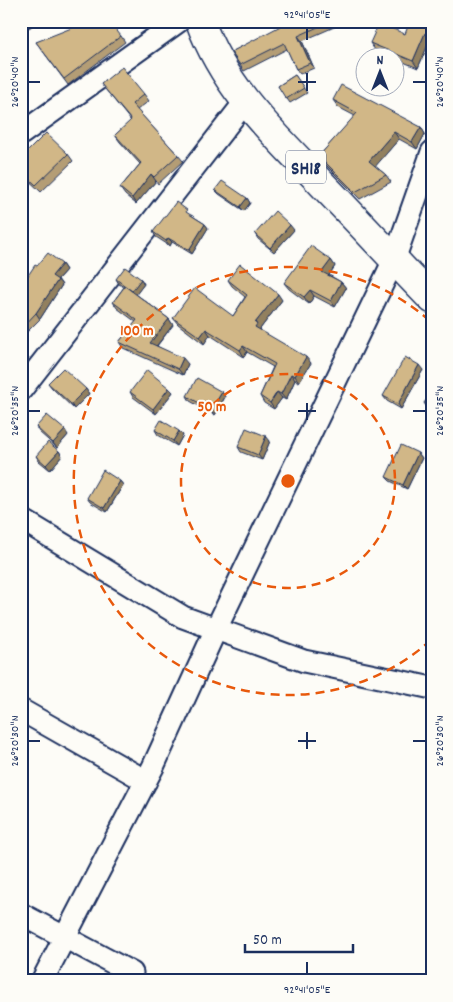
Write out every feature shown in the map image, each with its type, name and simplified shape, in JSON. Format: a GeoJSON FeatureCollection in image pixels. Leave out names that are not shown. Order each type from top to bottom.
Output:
{"type":"FeatureCollection","features":[{"type":"Feature","properties":{"kind":"main road","name":"SH18"},"geometry":{"type":"LineString","coordinates":[[200,21],[224,70],[245,102],[262,123],[432,299]]}},
{"type":"Feature","properties":{"kind":"street"},"geometry":{"type":"LineString","coordinates":[[21,134],[180,21]]}},
{"type":"Feature","properties":{"kind":"street"},"geometry":{"type":"LineString","coordinates":[[21,390],[245,102]]}},
{"type":"Feature","properties":{"kind":"street"},"geometry":{"type":"LineString","coordinates":[[42,981],[146,782],[216,629],[394,260],[432,152]]}},
{"type":"Feature","properties":{"kind":"street"},"geometry":{"type":"LineString","coordinates":[[21,518],[183,618],[304,661],[432,688]]}},
{"type":"Feature","properties":{"kind":"street"},"geometry":{"type":"LineString","coordinates":[[21,710],[146,782]]}},
{"type":"Feature","properties":{"kind":"street"},"geometry":{"type":"LineString","coordinates":[[21,914],[132,974]]}},
{"type":"Feature","properties":{"kind":"building"},"geometry":{"type":"Polygon","coordinates":[[[70,21],[89,21],[94,29],[105,21],[109,21],[121,36],[64,79],[36,42],[74,27],[70,21]]]}},
{"type":"Feature","properties":{"kind":"building"},"geometry":{"type":"Polygon","coordinates":[[[298,21],[331,21],[298,36],[310,63],[296,69],[284,43],[240,65],[231,52],[288,22],[289,25],[298,21]]]}},
{"type":"Feature","properties":{"kind":"building"},"geometry":{"type":"Polygon","coordinates":[[[410,21],[432,21],[432,35],[425,33],[413,61],[406,58],[406,48],[382,48],[370,43],[379,23],[405,34],[410,21]]]}},
{"type":"Feature","properties":{"kind":"building"},"geometry":{"type":"Polygon","coordinates":[[[122,67],[144,94],[132,104],[178,155],[154,177],[151,174],[132,198],[120,188],[141,163],[115,135],[131,120],[101,84],[122,67]]]}},
{"type":"Feature","properties":{"kind":"building"},"geometry":{"type":"Polygon","coordinates":[[[295,75],[304,88],[286,99],[278,86],[295,75]]]}},
{"type":"Feature","properties":{"kind":"building"},"geometry":{"type":"Polygon","coordinates":[[[341,85],[356,93],[356,98],[366,98],[421,127],[412,142],[394,132],[369,161],[386,175],[355,192],[319,156],[357,113],[333,100],[341,85]]]}},
{"type":"Feature","properties":{"kind":"building"},"geometry":{"type":"Polygon","coordinates":[[[46,133],[68,154],[36,185],[21,171],[21,158],[46,133]]]}},
{"type":"Feature","properties":{"kind":"building"},"geometry":{"type":"Polygon","coordinates":[[[222,181],[247,198],[240,207],[215,190],[222,181]]]}},
{"type":"Feature","properties":{"kind":"building"},"geometry":{"type":"Polygon","coordinates":[[[176,202],[187,210],[186,212],[205,224],[189,250],[168,238],[166,241],[153,232],[176,202]]]}},
{"type":"Feature","properties":{"kind":"building"},"geometry":{"type":"Polygon","coordinates":[[[275,211],[290,225],[270,248],[255,234],[275,211]]]}},
{"type":"Feature","properties":{"kind":"building"},"geometry":{"type":"Polygon","coordinates":[[[311,246],[331,260],[322,272],[341,282],[331,301],[310,290],[304,297],[284,283],[311,246]]]}},
{"type":"Feature","properties":{"kind":"building"},"geometry":{"type":"Polygon","coordinates":[[[48,253],[62,264],[52,276],[58,280],[36,313],[21,329],[21,286],[35,265],[37,266],[48,253]]]}},
{"type":"Feature","properties":{"kind":"building"},"geometry":{"type":"Polygon","coordinates":[[[240,264],[278,294],[255,323],[257,324],[255,327],[306,357],[295,376],[291,374],[281,394],[277,392],[270,403],[260,396],[275,364],[243,346],[240,350],[206,329],[200,337],[173,318],[195,288],[233,316],[247,295],[228,280],[240,264]]]}},
{"type":"Feature","properties":{"kind":"building"},"geometry":{"type":"Polygon","coordinates":[[[125,267],[141,279],[132,291],[116,279],[125,267]]]}},
{"type":"Feature","properties":{"kind":"building"},"geometry":{"type":"Polygon","coordinates":[[[125,286],[169,319],[150,343],[183,358],[178,369],[119,342],[137,320],[113,302],[125,286]]]}},
{"type":"Feature","properties":{"kind":"building"},"geometry":{"type":"Polygon","coordinates":[[[405,357],[419,365],[398,404],[383,396],[405,357]]]}},
{"type":"Feature","properties":{"kind":"building"},"geometry":{"type":"Polygon","coordinates":[[[63,368],[86,389],[71,404],[48,383],[63,368]]]}},
{"type":"Feature","properties":{"kind":"building"},"geometry":{"type":"Polygon","coordinates":[[[147,370],[169,388],[153,409],[130,392],[147,370]]]}},
{"type":"Feature","properties":{"kind":"building"},"geometry":{"type":"Polygon","coordinates":[[[197,378],[222,392],[211,410],[187,396],[197,378]]]}},
{"type":"Feature","properties":{"kind":"building"},"geometry":{"type":"Polygon","coordinates":[[[432,393],[432,409],[424,403],[432,393]]]}},
{"type":"Feature","properties":{"kind":"building"},"geometry":{"type":"Polygon","coordinates":[[[47,415],[65,430],[53,443],[36,427],[47,415]]]}},
{"type":"Feature","properties":{"kind":"building"},"geometry":{"type":"Polygon","coordinates":[[[161,420],[179,431],[173,441],[155,430],[161,420]]]}},
{"type":"Feature","properties":{"kind":"building"},"geometry":{"type":"Polygon","coordinates":[[[246,428],[266,436],[258,455],[238,447],[246,428]]]}},
{"type":"Feature","properties":{"kind":"building"},"geometry":{"type":"Polygon","coordinates":[[[48,442],[59,451],[46,465],[36,456],[48,442]]]}},
{"type":"Feature","properties":{"kind":"building"},"geometry":{"type":"Polygon","coordinates":[[[401,445],[418,453],[403,485],[386,477],[401,445]]]}},
{"type":"Feature","properties":{"kind":"building"},"geometry":{"type":"Polygon","coordinates":[[[103,470],[120,481],[104,508],[87,498],[103,470]]]}}]}
